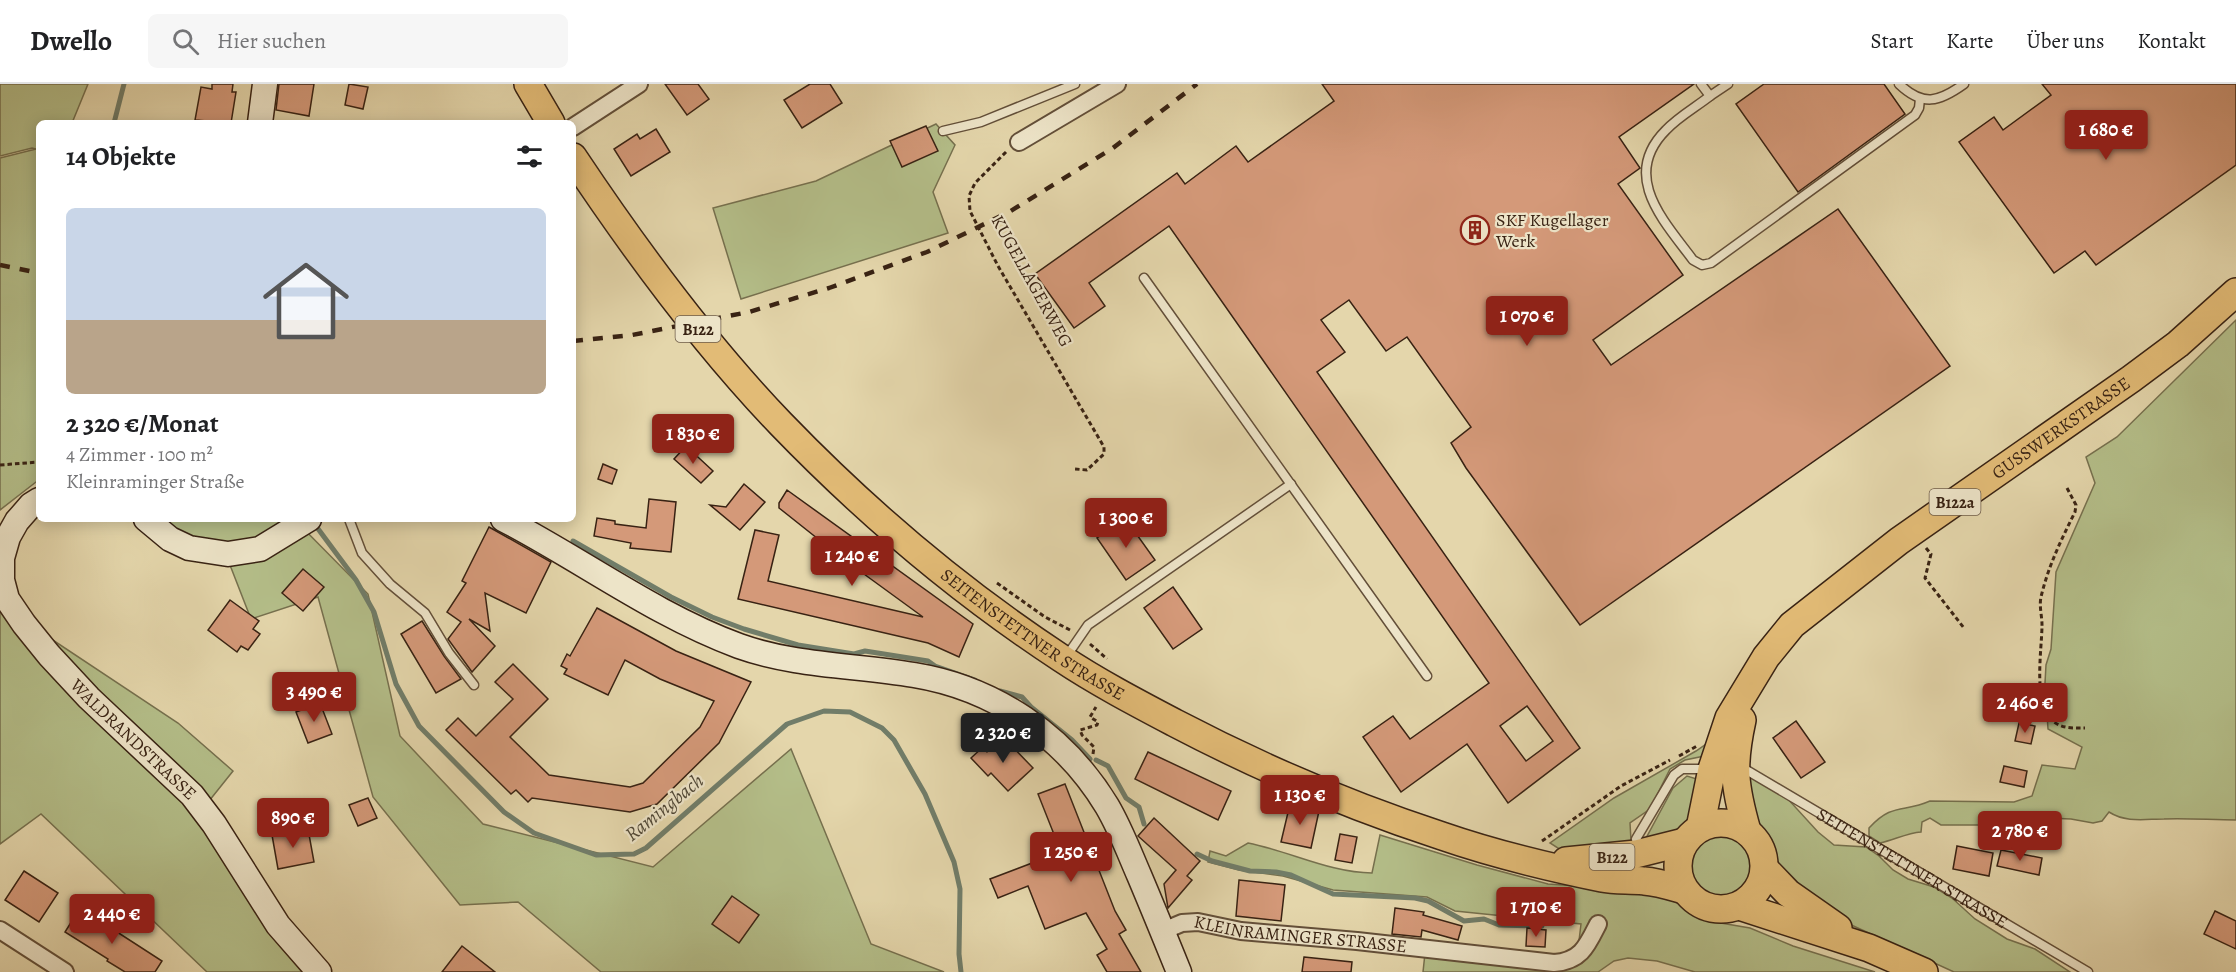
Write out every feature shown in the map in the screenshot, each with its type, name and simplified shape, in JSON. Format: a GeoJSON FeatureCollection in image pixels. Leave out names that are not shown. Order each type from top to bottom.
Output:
{"type":"FeatureCollection","features":[{"type":"Feature","properties":{"kind":"main road"},"geometry":{"type":"LineString","coordinates":[[260,120],[266,84]]}},
{"type":"Feature","properties":{"kind":"main road"},"geometry":{"type":"LineString","coordinates":[[528,84],[549,120]]}},
{"type":"Feature","properties":{"kind":"main road","name":"SEITENSTETTNER STRASSE"},"geometry":{"type":"LineString","coordinates":[[576,161],[668,291],[704,337],[780,423],[875,515],[934,566],[1064,660],[1150,710],[1219,745],[1332,797],[1444,837],[1538,853],[1596,859],[1636,854],[1692,835]]}},
{"type":"Feature","properties":{"kind":"main road","name":"GUSSWERKSTRASSE"},"geometry":{"type":"LineString","coordinates":[[1692,835],[1738,739],[1751,680],[1777,642],[1792,625],[1899,541],[2178,344],[2236,292]]}},
{"type":"Feature","properties":{"kind":"main road","name":"WALDRANDSTRASSE"},"geometry":{"type":"LineString","coordinates":[[36,502],[16,521],[8,537],[2,558],[2,580],[8,599],[24,624],[49,655],[89,698],[192,795],[214,824],[278,925],[319,972]]}},
{"type":"Feature","properties":{"kind":"main road"},"geometry":{"type":"LineString","coordinates":[[150,522],[170,538],[189,548],[208,553],[228,554],[260,549],[304,522]]}},
{"type":"Feature","properties":{"kind":"main road","name":"KLEINRAMINGER STRASSE"},"geometry":{"type":"LineString","coordinates":[[509,522],[666,612],[740,646],[807,662],[913,675],[962,687],[1000,703],[1029,721],[1067,754],[1092,784],[1117,824],[1179,972]]}},
{"type":"Feature","properties":{"kind":"main road","name":"GUSSWERKSTRASSE"},"geometry":{"type":"LineString","coordinates":[[1723,769],[1738,798],[1747,831]]}},
{"type":"Feature","properties":{"kind":"main road","name":"B122"},"geometry":{"type":"LineString","coordinates":[[1692,835],[1716,822],[1732,824],[1747,831],[1757,842],[1763,855],[1765,869],[1788,893],[1869,948]]}},
{"type":"Feature","properties":{"kind":"main road"},"geometry":{"type":"LineString","coordinates":[[1684,890],[1678,874],[1677,858],[1692,835]]}},
{"type":"Feature","properties":{"kind":"main road","name":"SEITENSTETTNER STRASSE"},"geometry":{"type":"LineString","coordinates":[[1538,853],[1604,879],[1662,883],[1684,890]]}},
{"type":"Feature","properties":{"kind":"main road"},"geometry":{"type":"LineString","coordinates":[[1739,906],[1752,897],[1761,885],[1765,869]]}},
{"type":"Feature","properties":{"kind":"main road","name":"B122"},"geometry":{"type":"LineString","coordinates":[[1684,890],[1695,901],[1708,908],[1724,910],[1739,906],[1869,948],[1924,972]]}},
{"type":"Feature","properties":{"kind":"street"},"geometry":{"type":"LineString","coordinates":[[576,126],[639,84]]}},
{"type":"Feature","properties":{"kind":"street"},"geometry":{"type":"LineString","coordinates":[[1019,142],[1117,84]]}},
{"type":"Feature","properties":{"kind":"street","name":"KLEINRAMINGER STRASSE"},"geometry":{"type":"LineString","coordinates":[[1162,931],[1182,923],[1198,921],[1241,931],[1357,941],[1554,963],[1566,962],[1576,957],[1586,948],[1598,924]]}},
{"type":"Feature","properties":{"kind":"street"},"geometry":{"type":"LineString","coordinates":[[0,930],[65,972]]}},
{"type":"Feature","properties":{"kind":"lane"},"geometry":{"type":"LineString","coordinates":[[943,131],[981,122],[1075,84]]}},
{"type":"Feature","properties":{"kind":"lane"},"geometry":{"type":"LineString","coordinates":[[1701,84],[1710,96]]}},
{"type":"Feature","properties":{"kind":"lane"},"geometry":{"type":"LineString","coordinates":[[1728,84],[1666,130],[1655,144],[1648,162],[1646,182],[1654,207],[1693,260],[1702,265],[1711,263],[1915,115],[1920,99]]}},
{"type":"Feature","properties":{"kind":"lane"},"geometry":{"type":"LineString","coordinates":[[1899,84],[1909,94],[1920,99],[1947,96],[1964,84]]}},
{"type":"Feature","properties":{"kind":"lane"},"geometry":{"type":"LineString","coordinates":[[1144,278],[1427,676]]}},
{"type":"Feature","properties":{"kind":"lane"},"geometry":{"type":"LineString","coordinates":[[1064,660],[1088,625],[1290,484]]}},
{"type":"Feature","properties":{"kind":"lane"},"geometry":{"type":"LineString","coordinates":[[351,522],[362,553],[390,584],[425,613],[448,653],[474,685]]}},
{"type":"Feature","properties":{"kind":"lane"},"geometry":{"type":"LineString","coordinates":[[1636,840],[1674,775],[1682,770],[1723,769]]}},
{"type":"Feature","properties":{"kind":"lane","name":"SEITENSTETTNER STRASSE"},"geometry":{"type":"LineString","coordinates":[[1723,769],[1749,771],[2088,972]]}},
{"type":"Feature","properties":{"kind":"path","name":"KUGELLAGERWEG"},"geometry":{"type":"LineString","coordinates":[[1019,142],[975,183],[969,196],[970,211],[998,266],[1104,447],[1104,454],[1087,470],[1075,469]]}},
{"type":"Feature","properties":{"kind":"path"},"geometry":{"type":"LineString","coordinates":[[0,465],[36,462]]}},
{"type":"Feature","properties":{"kind":"path"},"geometry":{"type":"LineString","coordinates":[[2067,488],[2076,505],[2075,512],[2051,563],[2040,601],[2041,689],[2044,705],[2054,722],[2063,727],[2085,728]]}},
{"type":"Feature","properties":{"kind":"path"},"geometry":{"type":"LineString","coordinates":[[1899,541],[1909,553],[1923,544],[1931,554],[1925,578],[1964,628]]}},
{"type":"Feature","properties":{"kind":"path"},"geometry":{"type":"LineString","coordinates":[[987,577],[1046,617],[1081,636],[1111,662]]}},
{"type":"Feature","properties":{"kind":"path"},"geometry":{"type":"LineString","coordinates":[[1093,762],[1094,747],[1080,730],[1097,725],[1090,717],[1096,707]]}},
{"type":"Feature","properties":{"kind":"path"},"geometry":{"type":"LineString","coordinates":[[1538,853],[1621,786],[1696,746],[1703,740]]}},
{"type":"Feature","properties":{"kind":"green space"},"geometry":{"type":"Polygon","coordinates":[[[0,84],[88,84],[73,120],[36,120],[36,149],[0,156],[0,84]]]}},
{"type":"Feature","properties":{"kind":"green space"},"geometry":{"type":"Polygon","coordinates":[[[936,124],[955,145],[933,192],[948,233],[741,299],[713,208],[816,181],[936,124]]]}},
{"type":"Feature","properties":{"kind":"green space"},"geometry":{"type":"Polygon","coordinates":[[[36,149],[36,482],[0,510],[0,158],[36,149]]]}},
{"type":"Feature","properties":{"kind":"green space"},"geometry":{"type":"Polygon","coordinates":[[[2236,320],[2236,820],[2136,820],[2122,818],[2109,812],[2102,821],[2093,823],[2047,818],[2029,825],[1941,825],[1930,818],[1922,822],[1921,832],[1880,843],[1869,836],[1869,828],[1892,811],[1930,801],[2014,802],[2032,796],[2042,765],[2075,769],[2082,747],[2048,729],[2045,683],[2046,665],[2051,649],[2056,572],[2095,483],[2086,457],[2117,437],[2236,320]]]}},
{"type":"Feature","properties":{"kind":"green space"},"geometry":{"type":"Polygon","coordinates":[[[156,522],[297,522],[368,594],[400,736],[483,824],[653,867],[791,749],[871,944],[944,972],[601,972],[518,902],[460,905],[373,797],[318,597],[251,619],[221,542],[170,534],[156,522]]]}},
{"type":"Feature","properties":{"kind":"green space"},"geometry":{"type":"Polygon","coordinates":[[[0,605],[178,723],[233,771],[197,816],[318,972],[207,972],[41,814],[0,844],[0,605]]]}},
{"type":"Feature","properties":{"kind":"green space"},"geometry":{"type":"Polygon","coordinates":[[[1712,740],[1709,755],[1685,760],[1670,769],[1650,809],[1630,823],[1631,841],[1646,838],[1673,788],[1687,776],[1700,780],[1691,821],[1680,832],[1654,844],[1564,852],[1550,843],[1614,798],[1712,740]]]}},
{"type":"Feature","properties":{"kind":"green space"},"geometry":{"type":"Polygon","coordinates":[[[1749,776],[1787,798],[1818,832],[1834,845],[1866,847],[1893,870],[1908,879],[1934,887],[1952,898],[1975,919],[2007,939],[2035,949],[2070,972],[1954,972],[1836,918],[1779,870],[1771,846],[1752,814],[1749,776]]]}},
{"type":"Feature","properties":{"kind":"green space"},"geometry":{"type":"Polygon","coordinates":[[[1380,835],[1548,884],[1653,891],[1673,899],[1709,921],[1750,928],[1793,946],[1875,972],[1695,972],[1657,961],[1628,958],[1614,961],[1598,972],[1423,972],[1426,944],[1552,957],[1578,949],[1581,924],[1455,911],[1427,897],[1333,890],[1283,876],[1239,870],[1208,862],[1210,851],[1226,856],[1248,843],[1326,866],[1372,873],[1380,835]]]}},
{"type":"Feature","properties":{"kind":"green space"},"geometry":{"type":"Polygon","coordinates":[[[1721,835],[1733,837],[1743,844],[1750,854],[1752,866],[1750,878],[1743,888],[1733,895],[1721,897],[1709,895],[1699,888],[1692,878],[1690,866],[1692,854],[1699,844],[1709,837],[1721,835]]]}},
{"type":"Feature","properties":{"kind":"building"},"geometry":{"type":"Polygon","coordinates":[[[212,84],[233,84],[232,92],[236,92],[231,120],[195,120],[201,87],[212,89],[212,84]]]}},
{"type":"Feature","properties":{"kind":"building"},"geometry":{"type":"Polygon","coordinates":[[[279,84],[314,84],[309,116],[276,110],[279,84]]]}},
{"type":"Feature","properties":{"kind":"building"},"geometry":{"type":"Polygon","coordinates":[[[349,84],[368,87],[363,109],[345,105],[349,84]]]}},
{"type":"Feature","properties":{"kind":"building"},"geometry":{"type":"Polygon","coordinates":[[[665,84],[698,84],[709,99],[687,115],[665,84]]]}},
{"type":"Feature","properties":{"kind":"building"},"geometry":{"type":"Polygon","coordinates":[[[810,84],[830,84],[842,103],[802,128],[784,100],[810,84]]]}},
{"type":"Feature","properties":{"kind":"building"},"geometry":{"type":"Polygon","coordinates":[[[1322,84],[1694,84],[1619,137],[1640,168],[1618,184],[1683,275],[1593,340],[1611,365],[1838,209],[1950,366],[1580,625],[1466,468],[1451,443],[1471,427],[1407,337],[1386,351],[1349,300],[1321,320],[1345,352],[1317,372],[1580,748],[1508,803],[1467,744],[1401,792],[1363,737],[1393,716],[1410,739],[1489,683],[1169,226],[1089,283],[1105,306],[1074,328],[1035,274],[1177,173],[1185,184],[1236,146],[1248,162],[1334,101],[1322,84]],[[1527,706],[1500,726],[1526,761],[1553,741],[1527,706]]]}},
{"type":"Feature","properties":{"kind":"building"},"geometry":{"type":"Polygon","coordinates":[[[1764,84],[1884,84],[1905,114],[1798,192],[1736,104],[1764,84]]]}},
{"type":"Feature","properties":{"kind":"building"},"geometry":{"type":"Polygon","coordinates":[[[2042,84],[2236,84],[2236,165],[2096,265],[2085,251],[2054,273],[1959,142],[1994,117],[2003,130],[2051,95],[2042,84]]]}},
{"type":"Feature","properties":{"kind":"building"},"geometry":{"type":"Polygon","coordinates":[[[926,126],[938,151],[902,167],[890,141],[926,126]]]}},
{"type":"Feature","properties":{"kind":"building"},"geometry":{"type":"Polygon","coordinates":[[[656,129],[670,152],[631,176],[614,149],[637,134],[640,139],[656,129]]]}},
{"type":"Feature","properties":{"kind":"building"},"geometry":{"type":"Polygon","coordinates":[[[686,446],[713,471],[701,483],[674,459],[686,446]]]}},
{"type":"Feature","properties":{"kind":"building"},"geometry":{"type":"Polygon","coordinates":[[[603,464],[617,470],[612,484],[598,479],[603,464]]]}},
{"type":"Feature","properties":{"kind":"building"},"geometry":{"type":"Polygon","coordinates":[[[744,484],[765,502],[740,530],[710,505],[726,507],[744,484]]]}},
{"type":"Feature","properties":{"kind":"building"},"geometry":{"type":"Polygon","coordinates":[[[787,490],[973,624],[959,657],[928,643],[738,599],[755,530],[779,535],[768,581],[923,617],[842,558],[779,508],[779,503],[787,490]]]}},
{"type":"Feature","properties":{"kind":"building"},"geometry":{"type":"Polygon","coordinates":[[[649,499],[676,502],[671,552],[630,548],[631,543],[594,536],[597,518],[615,521],[615,524],[646,528],[649,499]]]}},
{"type":"Feature","properties":{"kind":"building"},"geometry":{"type":"Polygon","coordinates":[[[1125,518],[1155,560],[1126,580],[1097,538],[1125,518]]]}},
{"type":"Feature","properties":{"kind":"building"},"geometry":{"type":"Polygon","coordinates":[[[489,527],[551,562],[526,613],[485,593],[490,631],[469,619],[495,646],[472,672],[448,639],[461,622],[447,612],[466,583],[462,581],[489,527]]]}},
{"type":"Feature","properties":{"kind":"building"},"geometry":{"type":"Polygon","coordinates":[[[303,569],[324,587],[303,611],[282,593],[303,569]]]}},
{"type":"Feature","properties":{"kind":"building"},"geometry":{"type":"Polygon","coordinates":[[[1173,587],[1202,629],[1173,649],[1144,608],[1173,587]]]}},
{"type":"Feature","properties":{"kind":"building"},"geometry":{"type":"Polygon","coordinates":[[[230,600],[259,621],[253,629],[260,634],[248,650],[241,646],[237,652],[208,630],[230,600]]]}},
{"type":"Feature","properties":{"kind":"building"},"geometry":{"type":"Polygon","coordinates":[[[597,608],[676,651],[751,682],[719,743],[657,804],[630,812],[532,798],[528,802],[516,790],[511,794],[446,730],[458,718],[476,736],[513,699],[495,682],[513,664],[548,699],[510,737],[549,775],[630,787],[643,783],[700,727],[714,701],[660,679],[625,660],[608,695],[564,674],[567,669],[561,666],[567,654],[570,656],[597,608]]]}},
{"type":"Feature","properties":{"kind":"building"},"geometry":{"type":"Polygon","coordinates":[[[422,621],[461,679],[436,693],[401,634],[422,621]]]}},
{"type":"Feature","properties":{"kind":"building"},"geometry":{"type":"Polygon","coordinates":[[[320,703],[332,734],[308,743],[296,712],[320,703]]]}},
{"type":"Feature","properties":{"kind":"building"},"geometry":{"type":"Polygon","coordinates":[[[1796,721],[1825,762],[1801,778],[1773,738],[1796,721]]]}},
{"type":"Feature","properties":{"kind":"building"},"geometry":{"type":"Polygon","coordinates":[[[2019,723],[2035,726],[2031,744],[2015,741],[2019,723]]]}},
{"type":"Feature","properties":{"kind":"building"},"geometry":{"type":"Polygon","coordinates":[[[1003,737],[1033,768],[1008,791],[991,773],[988,776],[971,758],[983,747],[987,752],[1003,737]]]}},
{"type":"Feature","properties":{"kind":"building"},"geometry":{"type":"Polygon","coordinates":[[[1148,752],[1231,791],[1218,820],[1135,779],[1148,752]]]}},
{"type":"Feature","properties":{"kind":"building"},"geometry":{"type":"Polygon","coordinates":[[[2004,766],[2027,771],[2024,787],[2000,782],[2004,766]]]}},
{"type":"Feature","properties":{"kind":"building"},"geometry":{"type":"Polygon","coordinates":[[[1065,784],[1115,911],[1126,930],[1119,934],[1141,972],[1107,972],[1097,955],[1107,949],[1086,913],[1045,929],[1028,886],[998,898],[990,879],[1061,852],[1038,794],[1065,784]]]}},
{"type":"Feature","properties":{"kind":"building"},"geometry":{"type":"Polygon","coordinates":[[[368,798],[377,818],[358,826],[349,805],[368,798]]]}},
{"type":"Feature","properties":{"kind":"building"},"geometry":{"type":"Polygon","coordinates":[[[1290,804],[1319,811],[1311,848],[1281,842],[1290,804]]]}},
{"type":"Feature","properties":{"kind":"building"},"geometry":{"type":"Polygon","coordinates":[[[1154,818],[1200,861],[1187,876],[1192,880],[1168,908],[1164,884],[1176,870],[1138,836],[1154,818]]]}},
{"type":"Feature","properties":{"kind":"building"},"geometry":{"type":"Polygon","coordinates":[[[308,829],[314,862],[278,869],[272,835],[308,829]]]}},
{"type":"Feature","properties":{"kind":"building"},"geometry":{"type":"Polygon","coordinates":[[[1340,834],[1357,837],[1352,863],[1335,860],[1340,834]]]}},
{"type":"Feature","properties":{"kind":"building"},"geometry":{"type":"Polygon","coordinates":[[[1957,846],[1993,853],[1989,876],[1953,869],[1957,846]]]}},
{"type":"Feature","properties":{"kind":"building"},"geometry":{"type":"Polygon","coordinates":[[[2001,850],[2042,858],[2039,875],[1997,866],[2001,850]]]}},
{"type":"Feature","properties":{"kind":"building"},"geometry":{"type":"Polygon","coordinates":[[[24,871],[58,893],[39,922],[5,900],[24,871]]]}},
{"type":"Feature","properties":{"kind":"building"},"geometry":{"type":"Polygon","coordinates":[[[1239,880],[1285,885],[1281,921],[1236,916],[1239,880]]]}},
{"type":"Feature","properties":{"kind":"building"},"geometry":{"type":"Polygon","coordinates":[[[732,896],[759,915],[739,943],[712,924],[732,896]]]}},
{"type":"Feature","properties":{"kind":"building"},"geometry":{"type":"Polygon","coordinates":[[[80,908],[162,961],[155,972],[125,972],[65,932],[80,908]]]}},
{"type":"Feature","properties":{"kind":"building"},"geometry":{"type":"Polygon","coordinates":[[[1395,908],[1424,912],[1423,915],[1462,926],[1458,940],[1422,930],[1421,937],[1392,934],[1395,908]]]}},
{"type":"Feature","properties":{"kind":"building"},"geometry":{"type":"Polygon","coordinates":[[[2215,911],[2236,921],[2236,949],[2204,934],[2215,911]]]}},
{"type":"Feature","properties":{"kind":"building"},"geometry":{"type":"Polygon","coordinates":[[[1527,928],[1546,930],[1545,947],[1526,946],[1527,928]]]}},
{"type":"Feature","properties":{"kind":"building"},"geometry":{"type":"Polygon","coordinates":[[[462,946],[495,972],[442,972],[462,946]]]}},
{"type":"Feature","properties":{"kind":"building"},"geometry":{"type":"Polygon","coordinates":[[[1304,957],[1352,962],[1351,972],[1302,972],[1304,957]]]}},
{"type":"Feature","properties":{"kind":"waterway","name":"Ramingbach"},"geometry":{"type":"LineString","coordinates":[[115,120],[124,84]]}},
{"type":"Feature","properties":{"kind":"waterway","name":"Ramingbach"},"geometry":{"type":"LineString","coordinates":[[313,522],[356,580],[374,612],[396,684],[419,726],[504,812],[534,833],[596,855],[634,854],[646,848],[787,724],[824,711],[850,712],[882,728],[894,740],[925,794],[954,862],[960,889],[961,972]]}},
{"type":"Feature","properties":{"kind":"waterway"},"geometry":{"type":"LineString","coordinates":[[573,541],[671,597],[712,617],[744,629],[798,645],[854,654],[865,651],[928,661],[935,666],[975,680]]}},
{"type":"Feature","properties":{"kind":"waterway"},"geometry":{"type":"LineString","coordinates":[[1000,691],[1022,697],[1072,740],[1090,759]]}},
{"type":"Feature","properties":{"kind":"waterway"},"geometry":{"type":"LineString","coordinates":[[1096,760],[1108,766],[1126,798],[1139,807],[1144,824]]}},
{"type":"Feature","properties":{"kind":"waterway"},"geometry":{"type":"LineString","coordinates":[[1197,854],[1212,861],[1250,871],[1291,875],[1333,894],[1415,898],[1428,901],[1464,921],[1484,919],[1499,925],[1542,926]]}},
{"type":"Feature","properties":{"kind":"railway"},"geometry":{"type":"LineString","coordinates":[[576,341],[632,335],[749,312],[829,288],[927,252],[1009,212],[1113,148],[1197,84]]}},
{"type":"Feature","properties":{"kind":"railway"},"geometry":{"type":"LineString","coordinates":[[0,265],[36,272]]}},
{"type":"Feature","properties":{"kind":"place","name":"SKF Kugellager Werk"},"geometry":{"type":"Point","coordinates":[1475,230]}}]}
